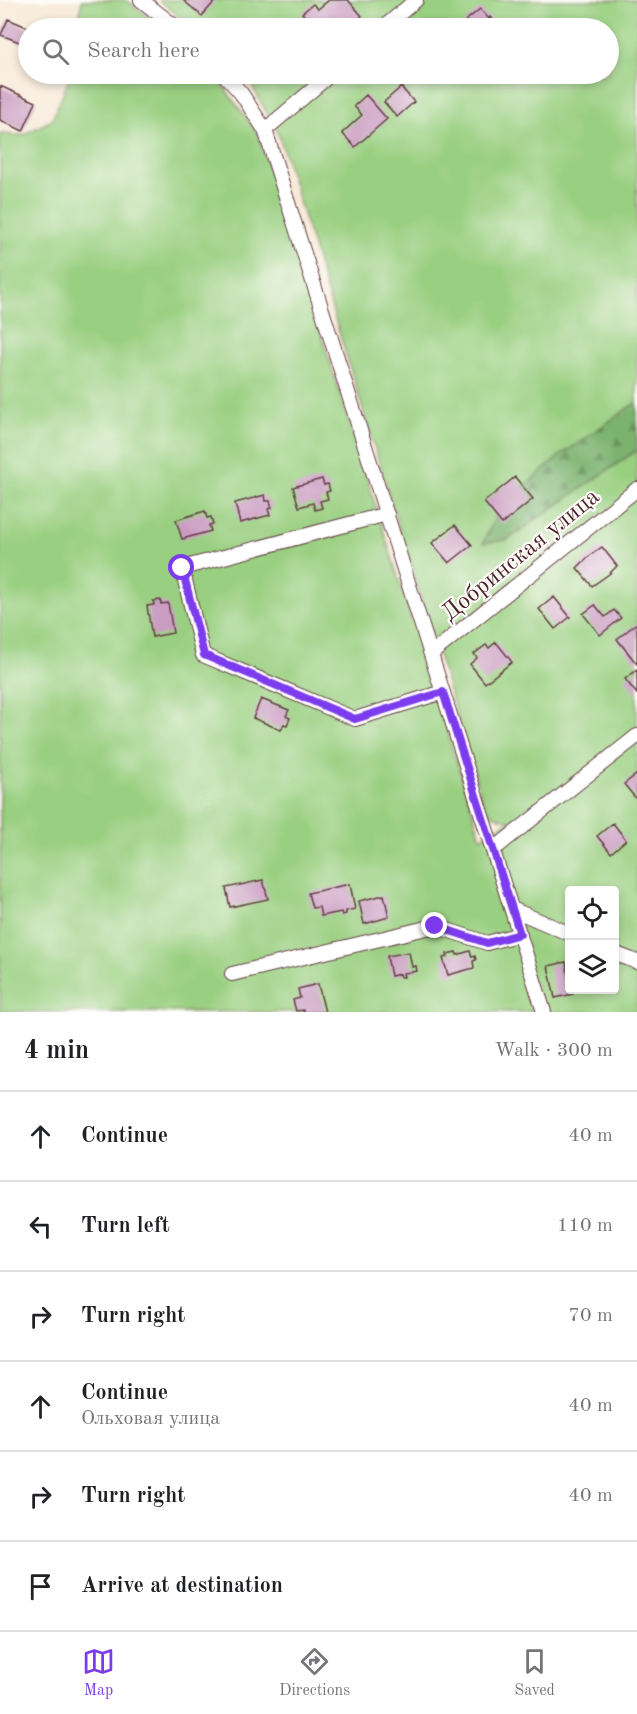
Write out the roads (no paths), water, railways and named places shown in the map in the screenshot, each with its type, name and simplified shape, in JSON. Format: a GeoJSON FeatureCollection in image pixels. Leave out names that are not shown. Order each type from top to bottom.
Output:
{"type":"FeatureCollection","features":[{"type":"Feature","properties":{"kind":"street"},"geometry":{"type":"LineString","coordinates":[[141,0],[164,18]]}},
{"type":"Feature","properties":{"kind":"street"},"geometry":{"type":"LineString","coordinates":[[395,18],[416,0]]}},
{"type":"Feature","properties":{"kind":"street"},"geometry":{"type":"LineString","coordinates":[[233,84],[265,130],[544,1012]]}},
{"type":"Feature","properties":{"kind":"street"},"geometry":{"type":"LineString","coordinates":[[265,130],[319,84]]}},
{"type":"Feature","properties":{"kind":"street","name":"Добринская улица"},"geometry":{"type":"LineString","coordinates":[[431,654],[637,489]]}},
{"type":"Feature","properties":{"kind":"street"},"geometry":{"type":"LineString","coordinates":[[387,514],[182,568],[204,655],[355,719],[443,692]]}},
{"type":"Feature","properties":{"kind":"street"},"geometry":{"type":"LineString","coordinates":[[493,850],[637,736]]}},
{"type":"Feature","properties":{"kind":"street"},"geometry":{"type":"LineString","coordinates":[[512,909],[565,932]]}},
{"type":"Feature","properties":{"kind":"street"},"geometry":{"type":"LineString","coordinates":[[232,974],[435,926],[487,943],[520,934]]}},
{"type":"Feature","properties":{"kind":"street"},"geometry":{"type":"LineString","coordinates":[[619,955],[637,962]]}}]}
